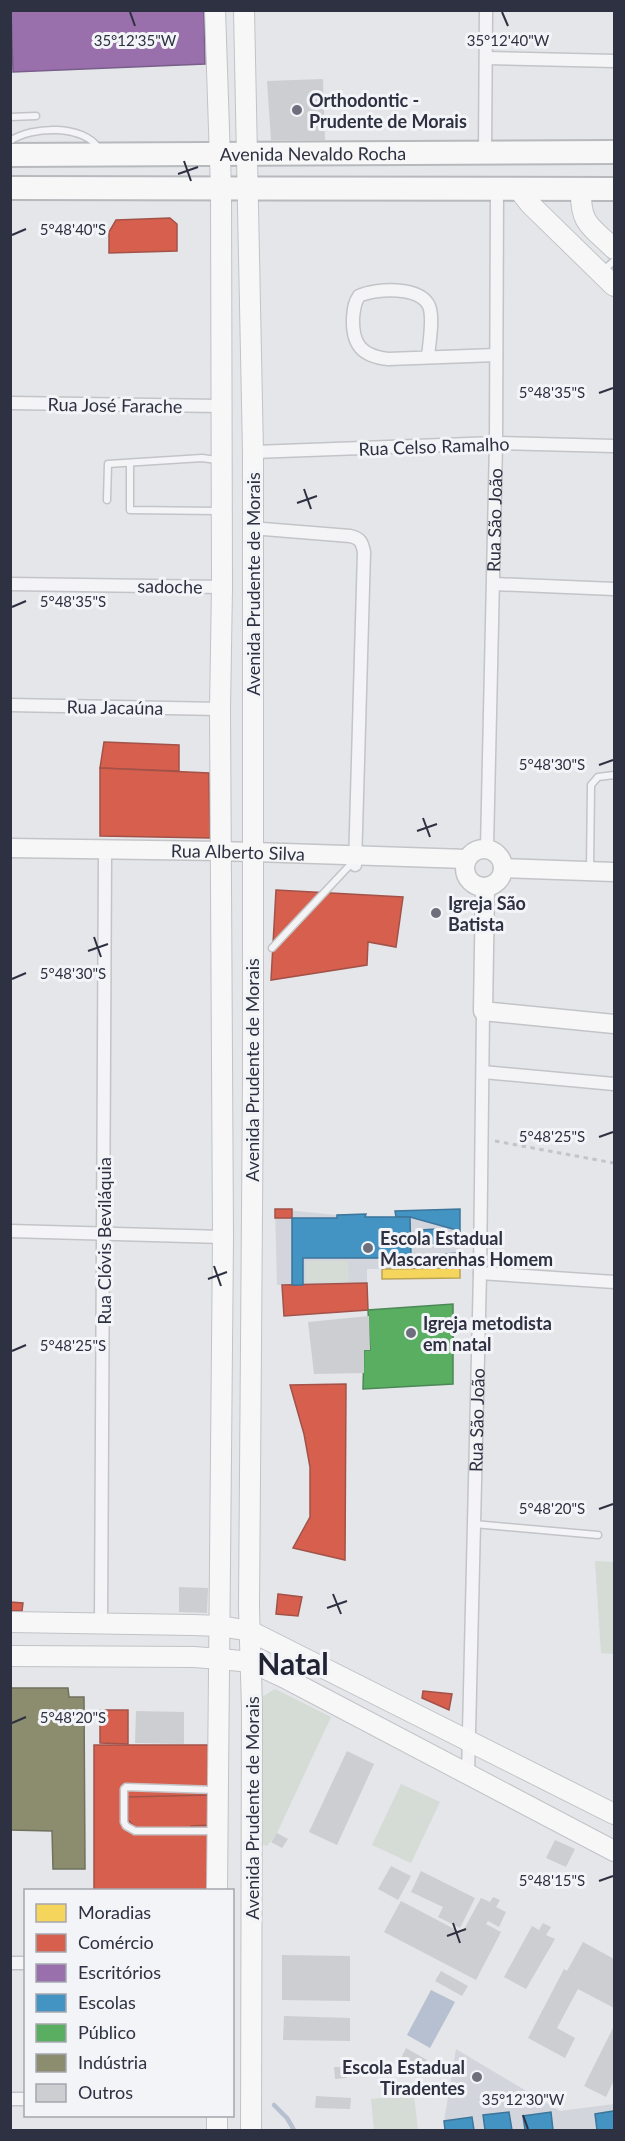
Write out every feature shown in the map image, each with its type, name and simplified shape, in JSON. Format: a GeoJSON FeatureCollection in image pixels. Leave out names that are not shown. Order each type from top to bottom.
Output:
{"type":"FeatureCollection","features":[{"type":"Feature","properties":{"kind":"highway","name":"Avenida Nevaldo Rocha"},"geometry":{"type":"LineString","coordinates":[[10,155],[615,152]]}},
{"type":"Feature","properties":{"kind":"highway","name":"Avenida Nevaldo Rocha"},"geometry":{"type":"LineString","coordinates":[[10,188],[211,186],[248,189],[615,189]]}},
{"type":"Feature","properties":{"kind":"main road","name":"Avenida Prudente de Morais"},"geometry":{"type":"LineString","coordinates":[[215,10],[219,153],[211,186],[221,460],[223,1237],[217,1889]]}},
{"type":"Feature","properties":{"kind":"main road","name":"Avenida Prudente de Morais"},"geometry":{"type":"LineString","coordinates":[[244,10],[254,452],[250,1631],[252,2130]]}},
{"type":"Feature","properties":{"kind":"main road"},"geometry":{"type":"LineString","coordinates":[[508,190],[530,204],[611,274]]}},
{"type":"Feature","properties":{"kind":"main road"},"geometry":{"type":"LineString","coordinates":[[581,190],[581,213],[586,221],[615,249]]}},
{"type":"Feature","properties":{"kind":"main road"},"geometry":{"type":"LineString","coordinates":[[10,1622],[220,1626],[250,1631],[615,1814]]}},
{"type":"Feature","properties":{"kind":"main road"},"geometry":{"type":"LineString","coordinates":[[10,1656],[194,1657],[251,1662],[615,1851]]}},
{"type":"Feature","properties":{"kind":"main road"},"geometry":{"type":"LineString","coordinates":[[572,1830],[585,1799]]}},
{"type":"Feature","properties":{"kind":"street"},"geometry":{"type":"LineString","coordinates":[[485,152],[486,10]]}},
{"type":"Feature","properties":{"kind":"street"},"geometry":{"type":"LineString","coordinates":[[487,58],[615,61]]}},
{"type":"Feature","properties":{"kind":"street","name":"Rua São João"},"geometry":{"type":"LineString","coordinates":[[487,848],[494,584],[496,355],[508,190]]}},
{"type":"Feature","properties":{"kind":"street"},"geometry":{"type":"LineString","coordinates":[[428,357],[430,311],[424,300],[417,295],[397,291],[376,290],[359,296],[354,306],[353,325],[358,345],[377,357],[388,359],[496,355]]}},
{"type":"Feature","properties":{"kind":"street","name":"Rua José Farache"},"geometry":{"type":"LineString","coordinates":[[10,403],[220,406]]}},
{"type":"Feature","properties":{"kind":"street","name":"Rua Celso Ramalho"},"geometry":{"type":"LineString","coordinates":[[254,452],[496,443],[615,446]]}},
{"type":"Feature","properties":{"kind":"street"},"geometry":{"type":"LineString","coordinates":[[252,528],[350,536],[357,537],[362,543],[364,552],[353,862]]}},
{"type":"Feature","properties":{"kind":"street","name":"sadoche"},"geometry":{"type":"LineString","coordinates":[[10,584],[222,587]]}},
{"type":"Feature","properties":{"kind":"street"},"geometry":{"type":"LineString","coordinates":[[494,584],[615,589]]}},
{"type":"Feature","properties":{"kind":"street","name":"Rua Jacaúna"},"geometry":{"type":"LineString","coordinates":[[10,705],[220,709]]}},
{"type":"Feature","properties":{"kind":"street","name":"Rua Alberto Silva"},"geometry":{"type":"LineString","coordinates":[[10,848],[466,865]]}},
{"type":"Feature","properties":{"kind":"street"},"geometry":{"type":"LineString","coordinates":[[487,848],[499,856],[503,868],[494,885],[485,887],[471,882],[466,865],[476,851],[487,848]]}},
{"type":"Feature","properties":{"kind":"street","name":"Rua Alberto Silva"},"geometry":{"type":"LineString","coordinates":[[10,860],[221,856]]}},
{"type":"Feature","properties":{"kind":"street","name":"Rua Clóvis Beviláquia"},"geometry":{"type":"LineString","coordinates":[[101,1622],[105,859]]}},
{"type":"Feature","properties":{"kind":"street"},"geometry":{"type":"LineString","coordinates":[[503,868],[615,872]]}},
{"type":"Feature","properties":{"kind":"street","name":"Rua São João"},"geometry":{"type":"LineString","coordinates":[[468,1774],[480,1273],[485,887]]}},
{"type":"Feature","properties":{"kind":"street"},"geometry":{"type":"LineString","coordinates":[[483,1011],[615,1024]]}},
{"type":"Feature","properties":{"kind":"street"},"geometry":{"type":"LineString","coordinates":[[483,1072],[615,1084]]}},
{"type":"Feature","properties":{"kind":"street"},"geometry":{"type":"LineString","coordinates":[[10,1231],[223,1237]]}},
{"type":"Feature","properties":{"kind":"street"},"geometry":{"type":"LineString","coordinates":[[480,1273],[615,1282]]}},
{"type":"Feature","properties":{"kind":"lane"},"geometry":{"type":"LineString","coordinates":[[10,117],[36,116]]}},
{"type":"Feature","properties":{"kind":"lane"},"geometry":{"type":"LineString","coordinates":[[10,141],[22,134],[75,131],[90,138],[103,154]]}},
{"type":"Feature","properties":{"kind":"lane"},"geometry":{"type":"LineString","coordinates":[[10,188],[56,180]]}},
{"type":"Feature","properties":{"kind":"lane"},"geometry":{"type":"LineString","coordinates":[[107,500],[108,464],[202,458],[221,460]]}},
{"type":"Feature","properties":{"kind":"lane"},"geometry":{"type":"LineString","coordinates":[[130,463],[130,510],[221,512]]}},
{"type":"Feature","properties":{"kind":"lane"},"geometry":{"type":"LineString","coordinates":[[590,871],[591,785],[598,777],[615,775]]}},
{"type":"Feature","properties":{"kind":"lane"},"geometry":{"type":"LineString","coordinates":[[272,948],[353,862]]}},
{"type":"Feature","properties":{"kind":"lane"},"geometry":{"type":"LineString","coordinates":[[474,1524],[598,1534]]}},
{"type":"Feature","properties":{"kind":"lane"},"geometry":{"type":"LineString","coordinates":[[218,1831],[135,1831],[129,1829],[124,1822],[124,1789],[126,1787],[219,1790]]}},
{"type":"Feature","properties":{"kind":"path"},"geometry":{"type":"LineString","coordinates":[[482,1138],[615,1163]]}},
{"type":"Feature","properties":{"kind":"shaded area","name":"Escola Estadual Mascarenhas Homem"},"geometry":{"type":"Polygon","coordinates":[[[275,1209],[337,1215],[410,1217],[460,1231],[460,1268],[367,1269],[367,1283],[277,1285],[275,1209]]]}},
{"type":"Feature","properties":{"kind":"shaded area"},"geometry":{"type":"Polygon","coordinates":[[[306,1261],[348,1261],[349,1282],[306,1283],[306,1261]]]}},
{"type":"Feature","properties":{"kind":"shaded area"},"geometry":{"type":"Polygon","coordinates":[[[595,1561],[614,1562],[614,1654],[601,1653],[595,1561]]]}},
{"type":"Feature","properties":{"kind":"shaded area"},"geometry":{"type":"Polygon","coordinates":[[[275,1689],[331,1717],[277,1833],[267,1846],[257,1839],[260,1704],[262,1697],[275,1689]]]}},
{"type":"Feature","properties":{"kind":"shaded area"},"geometry":{"type":"Polygon","coordinates":[[[401,1784],[440,1802],[411,1863],[372,1845],[401,1784]]]}},
{"type":"Feature","properties":{"kind":"shaded area","name":"Escola Estadual Tiradentes"},"geometry":{"type":"Polygon","coordinates":[[[456,2049],[560,2111],[614,2104],[614,2130],[445,2130],[444,2121],[456,2049]]]}},
{"type":"Feature","properties":{"kind":"shaded area"},"geometry":{"type":"Polygon","coordinates":[[[414,2095],[418,2130],[374,2130],[371,2099],[414,2095]]]}},
{"type":"Feature","properties":{"kind":"water"},"geometry":{"type":"Polygon","coordinates":[[[431,1990],[455,2002],[430,2048],[407,2035],[431,1990]]]}},
{"type":"Feature","properties":{"kind":"building: Moradias"},"geometry":{"type":"Polygon","coordinates":[[[460,1268],[460,1278],[382,1279],[382,1269],[460,1268]]]}},
{"type":"Feature","properties":{"kind":"building: Comércio"},"geometry":{"type":"Polygon","coordinates":[[[170,218],[177,224],[177,251],[109,253],[109,232],[116,220],[170,218]]]}},
{"type":"Feature","properties":{"kind":"building: Comércio"},"geometry":{"type":"Polygon","coordinates":[[[104,742],[179,745],[179,771],[100,768],[104,742]]]}},
{"type":"Feature","properties":{"kind":"building: Comércio"},"geometry":{"type":"Polygon","coordinates":[[[100,768],[209,773],[210,838],[100,836],[100,768]]]}},
{"type":"Feature","properties":{"kind":"building: Comércio"},"geometry":{"type":"Polygon","coordinates":[[[276,890],[403,897],[396,947],[368,942],[367,965],[271,980],[276,890]]]}},
{"type":"Feature","properties":{"kind":"building: Comércio"},"geometry":{"type":"Polygon","coordinates":[[[275,1209],[292,1209],[292,1218],[275,1218],[275,1209]]]}},
{"type":"Feature","properties":{"kind":"building: Comércio"},"geometry":{"type":"Polygon","coordinates":[[[367,1283],[368,1310],[284,1316],[282,1285],[367,1283]]]}},
{"type":"Feature","properties":{"kind":"building: Comércio"},"geometry":{"type":"Polygon","coordinates":[[[346,1384],[345,1560],[293,1548],[310,1517],[310,1467],[304,1434],[290,1385],[346,1384]]]}},
{"type":"Feature","properties":{"kind":"building: Comércio"},"geometry":{"type":"Polygon","coordinates":[[[278,1594],[302,1597],[298,1616],[276,1614],[278,1594]]]}},
{"type":"Feature","properties":{"kind":"building: Comércio"},"geometry":{"type":"Polygon","coordinates":[[[10,1602],[23,1603],[22,1611],[10,1611],[10,1602]]]}},
{"type":"Feature","properties":{"kind":"building: Comércio"},"geometry":{"type":"Polygon","coordinates":[[[423,1691],[452,1694],[449,1710],[422,1698],[423,1691]]]}},
{"type":"Feature","properties":{"kind":"building: Comércio"},"geometry":{"type":"Polygon","coordinates":[[[100,1710],[128,1710],[128,1744],[100,1743],[100,1710]]]}},
{"type":"Feature","properties":{"kind":"building: Comércio"},"geometry":{"type":"Polygon","coordinates":[[[94,1745],[213,1745],[213,1889],[94,1889],[94,1745]]]}},
{"type":"Feature","properties":{"kind":"building: Comércio"},"geometry":{"type":"Polygon","coordinates":[[[209,1795],[209,1825],[191,1826],[192,1829],[136,1828],[128,1820],[128,1797],[209,1795]]]}},
{"type":"Feature","properties":{"kind":"building: Escritórios"},"geometry":{"type":"Polygon","coordinates":[[[11,10],[204,10],[205,64],[13,72],[11,10]]]}},
{"type":"Feature","properties":{"kind":"building: Escolas"},"geometry":{"type":"Polygon","coordinates":[[[460,1209],[460,1231],[410,1217],[396,1217],[395,1211],[460,1209]]]}},
{"type":"Feature","properties":{"kind":"building: Escolas"},"geometry":{"type":"Polygon","coordinates":[[[366,1214],[365,1217],[410,1217],[411,1258],[303,1258],[303,1285],[292,1285],[292,1218],[337,1218],[337,1215],[366,1214]]]}},
{"type":"Feature","properties":{"kind":"building: Escolas"},"geometry":{"type":"Polygon","coordinates":[[[436,1229],[437,1243],[410,1245],[410,1239],[422,1238],[421,1230],[436,1229]]]}},
{"type":"Feature","properties":{"kind":"building: Escolas"},"geometry":{"type":"Polygon","coordinates":[[[459,1253],[460,1268],[445,1268],[445,1254],[459,1253]]]}},
{"type":"Feature","properties":{"kind":"building: Escolas"},"geometry":{"type":"Polygon","coordinates":[[[614,2111],[614,2130],[597,2130],[595,2114],[614,2111]]]}},
{"type":"Feature","properties":{"kind":"building: Escolas"},"geometry":{"type":"Polygon","coordinates":[[[509,2112],[512,2130],[485,2130],[483,2115],[509,2112]]]}},
{"type":"Feature","properties":{"kind":"building: Escolas"},"geometry":{"type":"Polygon","coordinates":[[[551,2112],[553,2130],[525,2130],[523,2116],[551,2112]]]}},
{"type":"Feature","properties":{"kind":"building: Escolas"},"geometry":{"type":"Polygon","coordinates":[[[472,2117],[474,2130],[445,2130],[444,2121],[472,2117]]]}},
{"type":"Feature","properties":{"kind":"building: Público","name":"Igreja metodista em natal"},"geometry":{"type":"Polygon","coordinates":[[[453,1304],[453,1384],[363,1389],[364,1350],[370,1350],[368,1310],[453,1304]]]}},
{"type":"Feature","properties":{"kind":"building: Indústria"},"geometry":{"type":"Polygon","coordinates":[[[10,1688],[68,1688],[69,1697],[84,1697],[85,1869],[53,1869],[52,1831],[10,1830],[10,1688]]]}},
{"type":"Feature","properties":{"kind":"building: Outros","name":"Orthodontic - Prudente de Morais"},"geometry":{"type":"Polygon","coordinates":[[[323,79],[325,140],[271,140],[267,81],[323,79]]]}},
{"type":"Feature","properties":{"kind":"building: Outros"},"geometry":{"type":"Polygon","coordinates":[[[369,1316],[370,1350],[364,1350],[364,1373],[314,1374],[308,1322],[369,1316]]]}},
{"type":"Feature","properties":{"kind":"building: Outros"},"geometry":{"type":"Polygon","coordinates":[[[179,1587],[208,1588],[207,1613],[179,1612],[179,1587]]]}},
{"type":"Feature","properties":{"kind":"building: Outros"},"geometry":{"type":"Polygon","coordinates":[[[136,1711],[184,1712],[184,1744],[135,1743],[136,1711]]]}},
{"type":"Feature","properties":{"kind":"building: Outros"},"geometry":{"type":"Polygon","coordinates":[[[347,1751],[374,1764],[337,1845],[309,1832],[347,1751]]]}},
{"type":"Feature","properties":{"kind":"building: Outros"},"geometry":{"type":"Polygon","coordinates":[[[277,1833],[288,1839],[282,1848],[271,1842],[277,1833]]]}},
{"type":"Feature","properties":{"kind":"building: Outros"},"geometry":{"type":"Polygon","coordinates":[[[555,1840],[575,1849],[566,1867],[546,1858],[555,1840]]]}},
{"type":"Feature","properties":{"kind":"building: Outros"},"geometry":{"type":"Polygon","coordinates":[[[391,1866],[411,1876],[398,1900],[378,1889],[391,1866]]]}},
{"type":"Feature","properties":{"kind":"building: Outros"},"geometry":{"type":"Polygon","coordinates":[[[421,1871],[475,1898],[460,1928],[438,1917],[443,1907],[411,1892],[421,1871]]]}},
{"type":"Feature","properties":{"kind":"building: Outros"},"geometry":{"type":"Polygon","coordinates":[[[493,1897],[500,1900],[496,1907],[506,1912],[499,1927],[488,1921],[486,1924],[501,1932],[476,1980],[384,1932],[401,1901],[462,1933],[481,1898],[490,1902],[493,1897]]]}},
{"type":"Feature","properties":{"kind":"building: Outros"},"geometry":{"type":"Polygon","coordinates":[[[543,1923],[551,1927],[546,1935],[555,1939],[526,1989],[504,1977],[532,1926],[539,1930],[543,1923]]]}},
{"type":"Feature","properties":{"kind":"building: Outros"},"geometry":{"type":"Polygon","coordinates":[[[583,1942],[614,1959],[614,2008],[578,1989],[557,2028],[575,2038],[565,2058],[528,2038],[564,1969],[567,1971],[583,1942]]]}},
{"type":"Feature","properties":{"kind":"building: Outros"},"geometry":{"type":"Polygon","coordinates":[[[282,1955],[350,1956],[350,2001],[282,2000],[282,1955]]]}},
{"type":"Feature","properties":{"kind":"building: Outros"},"geometry":{"type":"Polygon","coordinates":[[[441,1971],[468,1986],[462,1996],[435,1981],[441,1971]]]}},
{"type":"Feature","properties":{"kind":"building: Outros"},"geometry":{"type":"Polygon","coordinates":[[[284,2016],[350,2018],[350,2041],[283,2040],[284,2016]]]}},
{"type":"Feature","properties":{"kind":"building: Outros"},"geometry":{"type":"Polygon","coordinates":[[[614,2026],[614,2080],[606,2097],[584,2086],[614,2026]]]}},
{"type":"Feature","properties":{"kind":"building: Outros"},"geometry":{"type":"Polygon","coordinates":[[[406,2048],[427,2060],[422,2069],[401,2058],[406,2048]]]}},
{"type":"Feature","properties":{"kind":"building: Outros"},"geometry":{"type":"Polygon","coordinates":[[[334,2067],[346,2067],[347,2078],[335,2079],[334,2067]]]}},
{"type":"Feature","properties":{"kind":"building: Outros"},"geometry":{"type":"Polygon","coordinates":[[[316,2096],[351,2098],[350,2109],[315,2108],[316,2096]]]}},
{"type":"Feature","properties":{"kind":"waterway"},"geometry":{"type":"LineString","coordinates":[[274,2105],[287,2118],[294,2130]]}},
{"type":"Feature","properties":{"kind":"place","name":"Orthodontic - Prudente de Morais"},"geometry":{"type":"Point","coordinates":[297,110]}},
{"type":"Feature","properties":{"kind":"place","name":"Igreja São Batista"},"geometry":{"type":"Point","coordinates":[436,913]}},
{"type":"Feature","properties":{"kind":"place","name":"Escola Estadual Mascarenhas Homem"},"geometry":{"type":"Point","coordinates":[368,1248]}},
{"type":"Feature","properties":{"kind":"place","name":"Igreja metodista em natal"},"geometry":{"type":"Point","coordinates":[411,1333]}},
{"type":"Feature","properties":{"kind":"place","name":"Escola Estadual Tiradentes"},"geometry":{"type":"Point","coordinates":[477,2077]}},
{"type":"Feature","properties":{"kind":"district","name":"Natal"},"geometry":{"type":"Point","coordinates":[293,1663]}}]}
